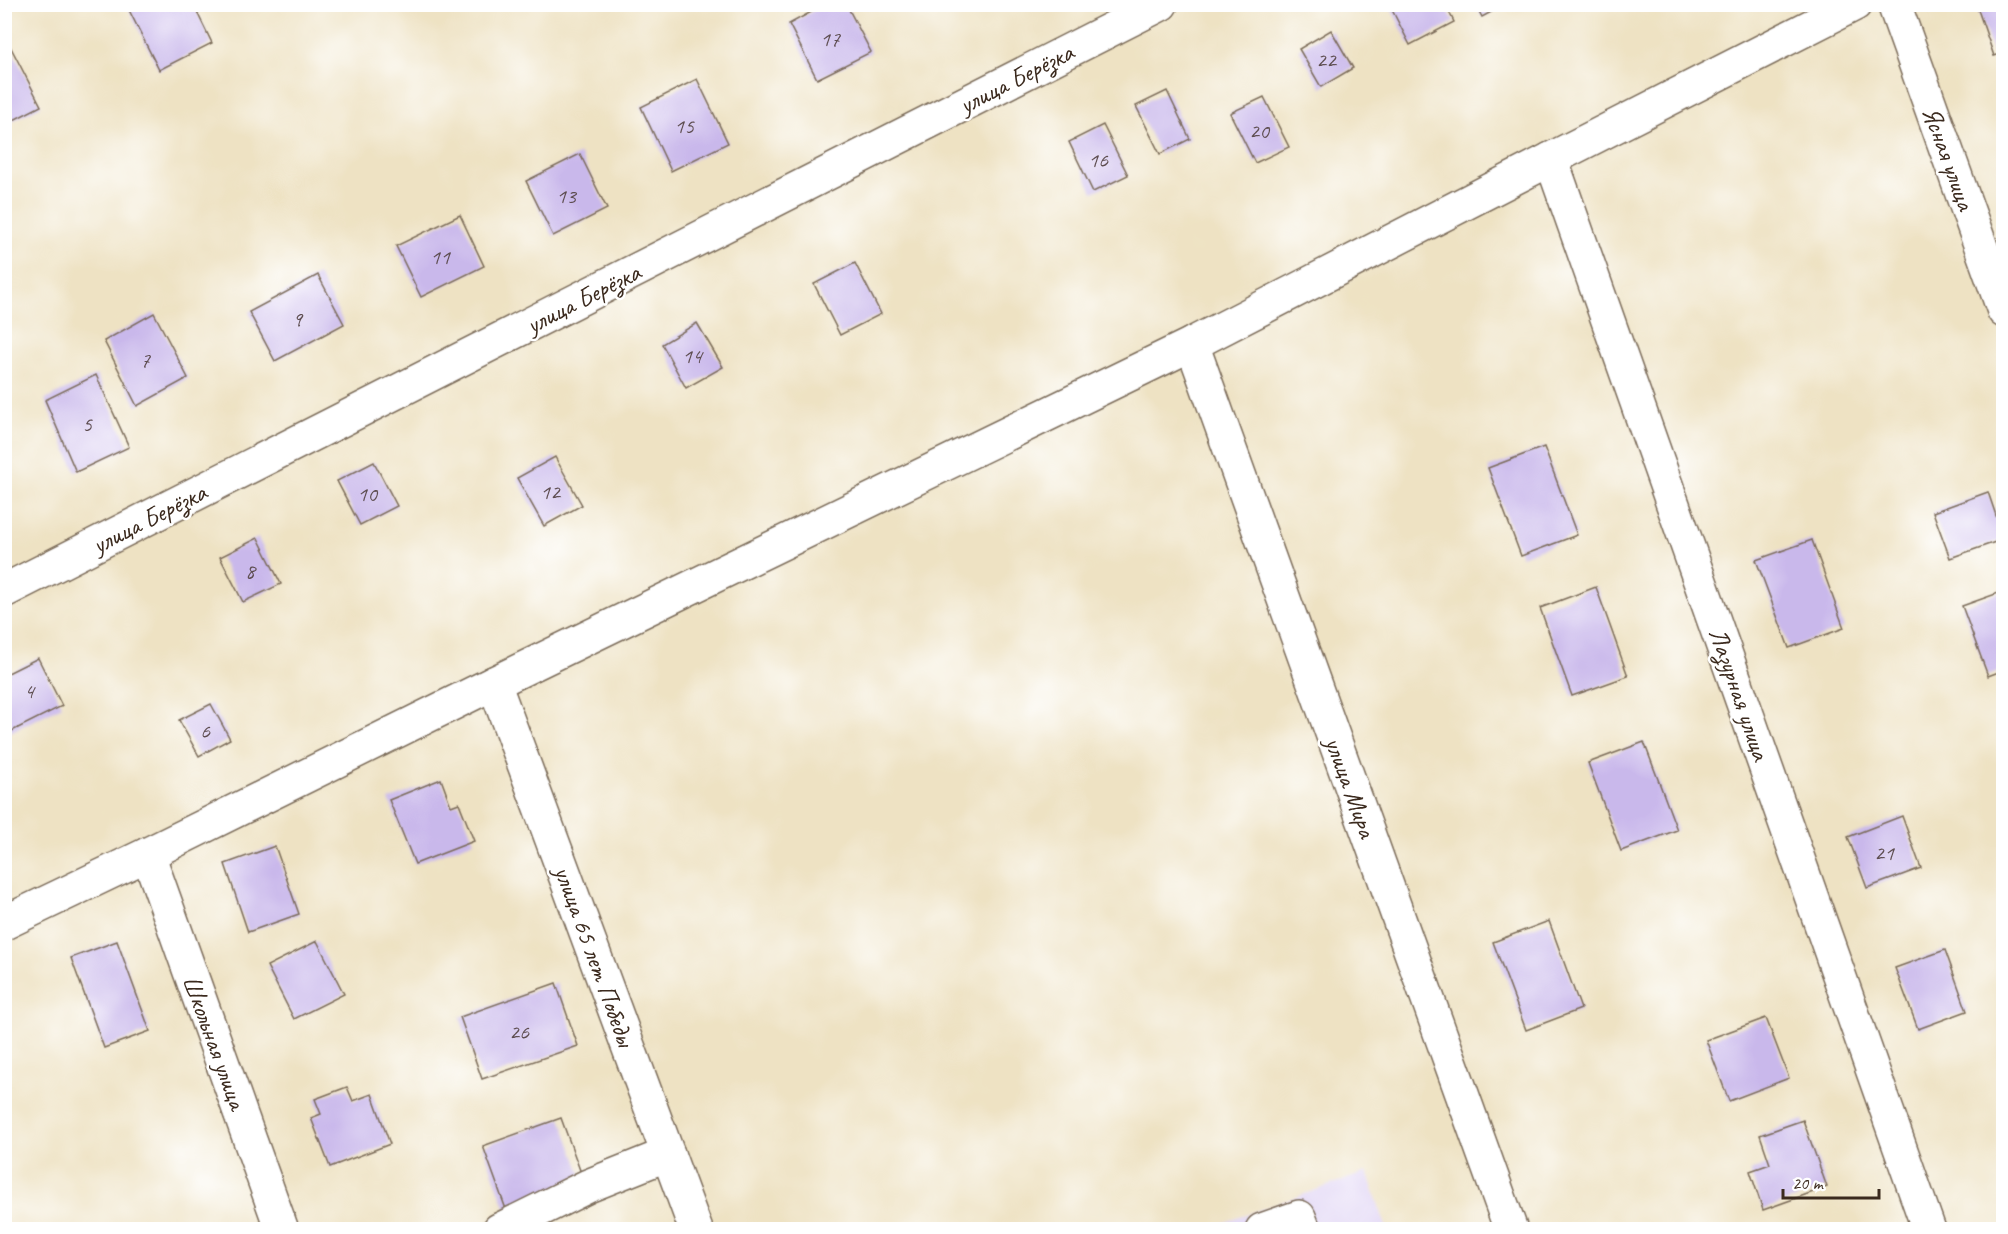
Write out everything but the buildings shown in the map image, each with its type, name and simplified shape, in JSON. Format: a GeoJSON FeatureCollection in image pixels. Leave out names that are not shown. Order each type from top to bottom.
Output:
{"type":"FeatureCollection","features":[{"type":"Feature","properties":{"kind":"street","name":"улица Берёзка"},"geometry":{"type":"LineString","coordinates":[[4,591],[1161,4]]}},
{"type":"Feature","properties":{"kind":"street"},"geometry":{"type":"LineString","coordinates":[[4,923],[1192,344],[1856,4]]}},
{"type":"Feature","properties":{"kind":"street","name":"Ясная улица"},"geometry":{"type":"LineString","coordinates":[[1894,4],[2004,311]]}},
{"type":"Feature","properties":{"kind":"street","name":"Лазурная улица"},"geometry":{"type":"LineString","coordinates":[[1551,159],[1929,1230]]}},
{"type":"Feature","properties":{"kind":"street","name":"улица Мира"},"geometry":{"type":"LineString","coordinates":[[1192,344],[1511,1230]]}},
{"type":"Feature","properties":{"kind":"street","name":"улица 65 лет Победы"},"geometry":{"type":"LineString","coordinates":[[494,683],[696,1230]]}},
{"type":"Feature","properties":{"kind":"street","name":"Школьная улица"},"geometry":{"type":"LineString","coordinates":[[148,854],[282,1230]]}},
{"type":"Feature","properties":{"kind":"street"},"geometry":{"type":"LineString","coordinates":[[499,1230],[588,1186],[668,1154]]}},
{"type":"Feature","properties":{"kind":"street"},"geometry":{"type":"LineString","coordinates":[[1262,1230],[1299,1217],[1304,1230]]}},
{"type":"Feature","properties":{"kind":"shaded area"},"geometry":{"type":"Polygon","coordinates":[[[1367,1172],[1387,1229],[1203,1230],[1367,1172]]]}}]}
